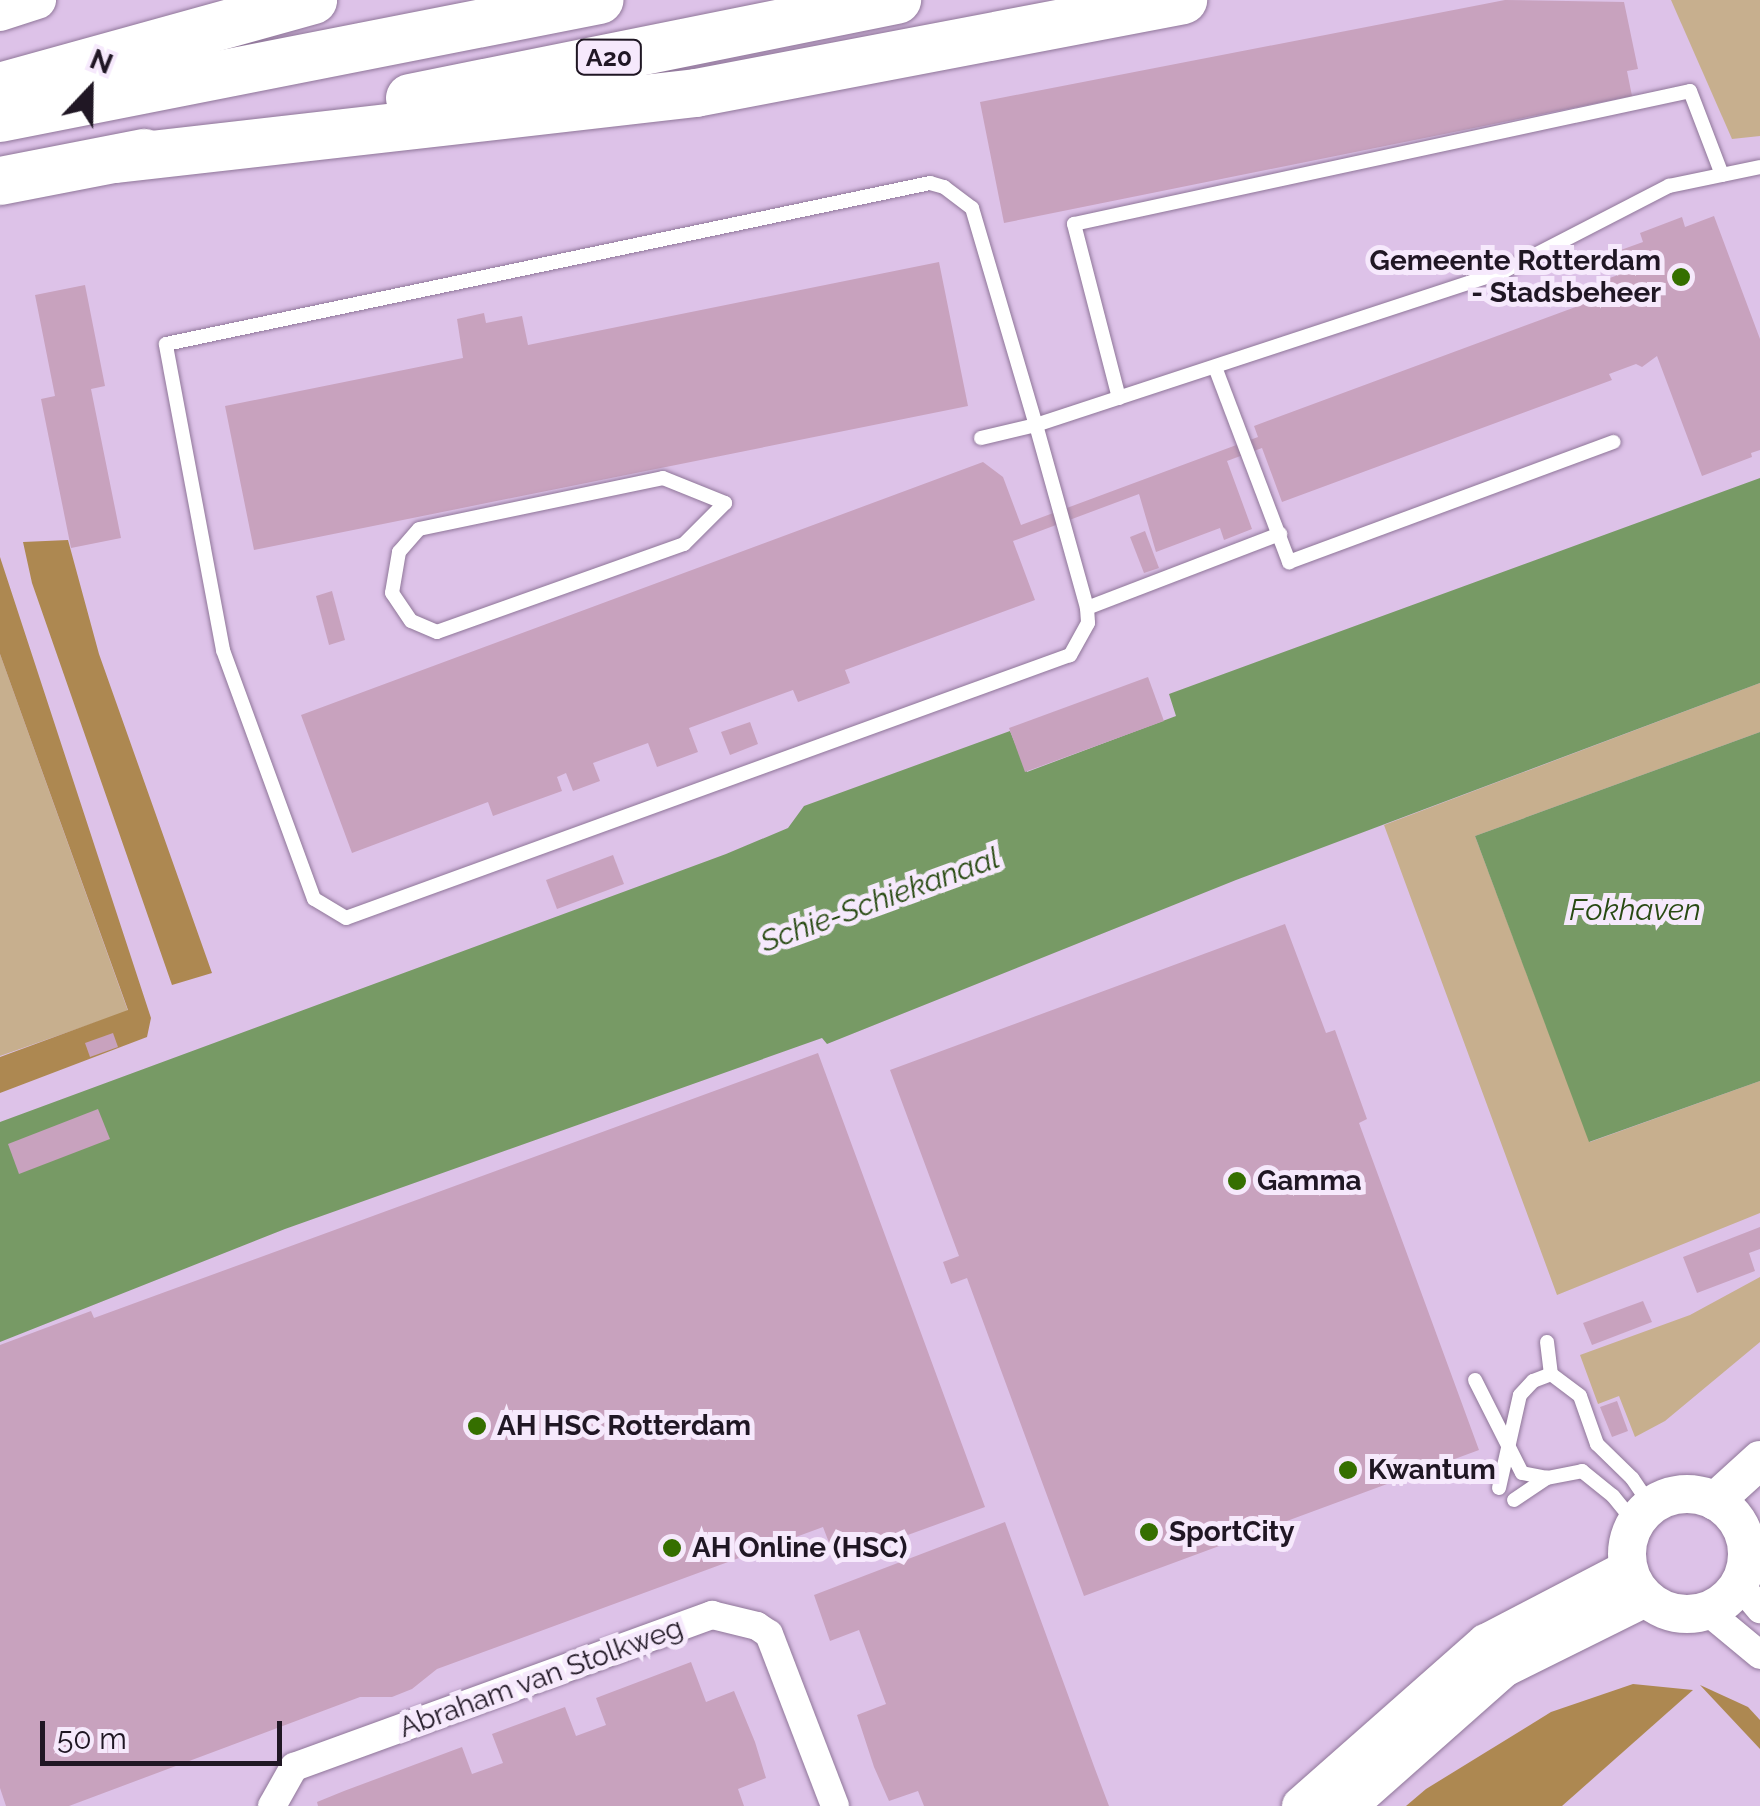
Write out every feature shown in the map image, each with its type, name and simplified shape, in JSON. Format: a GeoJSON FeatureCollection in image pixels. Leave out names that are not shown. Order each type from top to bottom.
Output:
{"type":"FeatureCollection","features":[{"type":"Feature","properties":{"kind":"highway"},"geometry":{"type":"LineString","coordinates":[[0,87],[312,0]]}},
{"type":"Feature","properties":{"kind":"highway","name":"A20"},"geometry":{"type":"LineString","coordinates":[[0,118],[599,0]]}},
{"type":"Feature","properties":{"kind":"highway","name":"A20"},"geometry":{"type":"LineString","coordinates":[[0,181],[897,0]]}},
{"type":"Feature","properties":{"kind":"highway","name":"A20"},"geometry":{"type":"LineString","coordinates":[[116,158],[696,93],[1183,0]]}},
{"type":"Feature","properties":{"kind":"street"},"geometry":{"type":"LineString","coordinates":[[0,12],[38,0]]}},
{"type":"Feature","properties":{"kind":"street"},"geometry":{"type":"LineString","coordinates":[[1715,1501],[1760,1460]]}},
{"type":"Feature","properties":{"kind":"street"},"geometry":{"type":"LineString","coordinates":[[1682,1494],[1715,1501],[1752,1529],[1747,1561],[1750,1596],[1707,1611],[1674,1613],[1636,1584],[1626,1553],[1643,1514],[1682,1494]]}},
{"type":"Feature","properties":{"kind":"street"},"geometry":{"type":"LineString","coordinates":[[1301,1806],[1486,1643],[1636,1584]]}},
{"type":"Feature","properties":{"kind":"street"},"geometry":{"type":"LineString","coordinates":[[1348,1806],[1504,1668],[1636,1584]]}},
{"type":"Feature","properties":{"kind":"street"},"geometry":{"type":"LineString","coordinates":[[1707,1611],[1760,1655]]}},
{"type":"Feature","properties":{"kind":"street","name":"Abraham van Stolkweg"},"geometry":{"type":"LineString","coordinates":[[272,1806],[294,1768],[712,1616],[758,1626],[768,1634],[835,1806]]}},
{"type":"Feature","properties":{"kind":"lane"},"geometry":{"type":"LineString","coordinates":[[1120,398],[1074,224],[1690,90],[1722,175]]}},
{"type":"Feature","properties":{"kind":"lane"},"geometry":{"type":"LineString","coordinates":[[981,438],[1120,398],[1504,271],[1669,186],[1760,167]]}},
{"type":"Feature","properties":{"kind":"lane"},"geometry":{"type":"LineString","coordinates":[[930,183],[944,186],[972,208],[1036,424],[1087,608],[1088,623],[1070,655],[346,918],[314,900],[223,650],[166,344],[930,183]]}},
{"type":"Feature","properties":{"kind":"lane"},"geometry":{"type":"LineString","coordinates":[[1215,367],[1289,562],[1614,442]]}},
{"type":"Feature","properties":{"kind":"lane"},"geometry":{"type":"LineString","coordinates":[[663,478],[725,503],[684,544],[437,632],[412,621],[392,593],[399,552],[420,529],[663,478]]}},
{"type":"Feature","properties":{"kind":"lane"},"geometry":{"type":"LineString","coordinates":[[1087,608],[1280,534]]}},
{"type":"Feature","properties":{"kind":"lane"},"geometry":{"type":"LineString","coordinates":[[1546,1342],[1551,1374],[1580,1396],[1596,1444],[1632,1478],[1643,1514]]}},
{"type":"Feature","properties":{"kind":"lane"},"geometry":{"type":"LineString","coordinates":[[1499,1488],[1510,1448],[1513,1410],[1520,1394],[1533,1380],[1551,1374]]}},
{"type":"Feature","properties":{"kind":"lane"},"geometry":{"type":"LineString","coordinates":[[1475,1380],[1522,1473],[1548,1478]]}},
{"type":"Feature","properties":{"kind":"lane"},"geometry":{"type":"LineString","coordinates":[[1589,1474],[1607,1456]]}},
{"type":"Feature","properties":{"kind":"lane"},"geometry":{"type":"LineString","coordinates":[[1514,1500],[1548,1478],[1571,1471],[1589,1474],[1643,1514]]}},
{"type":"Feature","properties":{"kind":"shaded area"},"geometry":{"type":"Polygon","coordinates":[[[1671,0],[1760,0],[1760,136],[1732,139],[1671,0]]]}},
{"type":"Feature","properties":{"kind":"shaded area"},"geometry":{"type":"Polygon","coordinates":[[[68,540],[99,654],[212,973],[172,985],[32,583],[23,542],[68,540]]]}},
{"type":"Feature","properties":{"kind":"shaded area"},"geometry":{"type":"Polygon","coordinates":[[[0,557],[151,1018],[147,1037],[0,1093],[0,1057],[128,1010],[0,654],[0,557]]]}},
{"type":"Feature","properties":{"kind":"shaded area"},"geometry":{"type":"Polygon","coordinates":[[[0,654],[128,1011],[0,1056],[0,654]]]}},
{"type":"Feature","properties":{"kind":"shaded area"},"geometry":{"type":"Polygon","coordinates":[[[1760,683],[1760,732],[1475,836],[1590,1142],[1760,1081],[1760,1213],[1557,1295],[1384,825],[1760,683]]]}},
{"type":"Feature","properties":{"kind":"shaded area"},"geometry":{"type":"Polygon","coordinates":[[[1760,1277],[1760,1342],[1665,1421],[1635,1437],[1619,1396],[1598,1404],[1580,1355],[1690,1315],[1760,1277]]]}},
{"type":"Feature","properties":{"kind":"shaded area"},"geometry":{"type":"Polygon","coordinates":[[[1633,1684],[1693,1690],[1562,1806],[1406,1806],[1426,1789],[1551,1712],[1633,1684]]]}},
{"type":"Feature","properties":{"kind":"shaded area"},"geometry":{"type":"Polygon","coordinates":[[[1700,1685],[1748,1707],[1760,1720],[1760,1749],[1700,1685]]]}},
{"type":"Feature","properties":{"kind":"water","name":"Schie-Schiekanaal"},"geometry":{"type":"Polygon","coordinates":[[[1760,478],[1760,683],[1236,880],[827,1044],[822,1038],[285,1229],[0,1342],[0,1122],[726,854],[788,828],[804,806],[1010,731],[1027,772],[1176,716],[1169,694],[1760,478]]]}},
{"type":"Feature","properties":{"kind":"water","name":"Fokhaven"},"geometry":{"type":"Polygon","coordinates":[[[1760,732],[1760,1081],[1589,1142],[1475,836],[1760,732]]]}},
{"type":"Feature","properties":{"kind":"building"},"geometry":{"type":"Polygon","coordinates":[[[1505,0],[1624,2],[1638,69],[1627,71],[1632,96],[1004,223],[980,102],[1505,0]]]}},
{"type":"Feature","properties":{"kind":"building"},"geometry":{"type":"Polygon","coordinates":[[[1714,216],[1760,339],[1760,450],[1751,453],[1752,457],[1702,476],[1657,356],[1642,367],[1636,364],[1609,374],[1612,380],[1282,502],[1262,448],[1227,461],[1252,529],[1224,540],[1220,528],[1156,552],[1139,494],[1013,541],[1035,600],[845,670],[850,683],[798,702],[793,690],[689,728],[698,752],[657,767],[648,743],[593,763],[600,781],[573,791],[566,773],[557,777],[562,791],[493,816],[488,802],[352,853],[301,715],[983,462],[1003,477],[1021,525],[1258,437],[1254,426],[1581,305],[1580,289],[1626,272],[1618,251],[1643,242],[1640,233],[1682,217],[1685,227],[1714,216]]]}},
{"type":"Feature","properties":{"kind":"building"},"geometry":{"type":"Polygon","coordinates":[[[939,262],[968,406],[254,550],[225,406],[463,358],[457,319],[484,313],[486,323],[522,316],[528,345],[939,262]]]}},
{"type":"Feature","properties":{"kind":"building"},"geometry":{"type":"Polygon","coordinates":[[[85,285],[105,386],[91,389],[121,538],[71,548],[41,399],[55,396],[35,295],[85,285]]]}},
{"type":"Feature","properties":{"kind":"building"},"geometry":{"type":"Polygon","coordinates":[[[1145,531],[1159,568],[1144,573],[1130,537],[1145,531]]]}},
{"type":"Feature","properties":{"kind":"building"},"geometry":{"type":"Polygon","coordinates":[[[332,591],[345,640],[329,645],[316,596],[332,591]]]}},
{"type":"Feature","properties":{"kind":"building"},"geometry":{"type":"Polygon","coordinates":[[[1148,677],[1164,721],[1025,772],[1009,728],[1148,677]]]}},
{"type":"Feature","properties":{"kind":"building"},"geometry":{"type":"Polygon","coordinates":[[[750,722],[758,744],[730,755],[721,732],[750,722]]]}},
{"type":"Feature","properties":{"kind":"building"},"geometry":{"type":"Polygon","coordinates":[[[613,855],[624,884],[557,909],[546,880],[613,855]]]}},
{"type":"Feature","properties":{"kind":"building"},"geometry":{"type":"Polygon","coordinates":[[[1285,924],[1326,1033],[1335,1030],[1367,1119],[1359,1123],[1479,1450],[1084,1596],[967,1278],[951,1284],[943,1262],[959,1256],[890,1070],[1285,924]]]}},
{"type":"Feature","properties":{"kind":"building"},"geometry":{"type":"Polygon","coordinates":[[[113,1033],[118,1047],[90,1057],[85,1043],[113,1033]]]}},
{"type":"Feature","properties":{"kind":"building","name":"AH HSC Rotterdam"},"geometry":{"type":"Polygon","coordinates":[[[818,1053],[985,1507],[836,1561],[823,1527],[437,1669],[412,1689],[392,1697],[360,1697],[69,1806],[6,1806],[0,1788],[0,1345],[91,1311],[94,1318],[818,1053]]]}},
{"type":"Feature","properties":{"kind":"building"},"geometry":{"type":"Polygon","coordinates":[[[98,1109],[110,1139],[19,1174],[8,1144],[98,1109]]]}},
{"type":"Feature","properties":{"kind":"building"},"geometry":{"type":"Polygon","coordinates":[[[1760,1227],[1760,1249],[1749,1253],[1755,1271],[1697,1293],[1683,1257],[1760,1227]]]}},
{"type":"Feature","properties":{"kind":"building"},"geometry":{"type":"Polygon","coordinates":[[[1643,1301],[1652,1322],[1592,1345],[1583,1323],[1643,1301]]]}},
{"type":"Feature","properties":{"kind":"building"},"geometry":{"type":"Polygon","coordinates":[[[1617,1401],[1628,1431],[1612,1437],[1600,1407],[1617,1401]]]}},
{"type":"Feature","properties":{"kind":"building"},"geometry":{"type":"Polygon","coordinates":[[[1005,1522],[1109,1806],[924,1806],[918,1791],[889,1801],[874,1767],[857,1715],[886,1704],[859,1630],[830,1641],[814,1595],[1005,1522]]]}},
{"type":"Feature","properties":{"kind":"building"},"geometry":{"type":"Polygon","coordinates":[[[691,1662],[706,1702],[734,1691],[755,1742],[766,1778],[738,1789],[744,1806],[318,1806],[317,1802],[462,1747],[472,1774],[503,1763],[492,1734],[565,1707],[576,1736],[606,1725],[596,1698],[691,1662]]]}},
{"type":"Feature","properties":{"kind":"place","name":"Gemeente Rotterdam - Stadsbeheer"},"geometry":{"type":"Point","coordinates":[1681,277]}},
{"type":"Feature","properties":{"kind":"place","name":"Gamma"},"geometry":{"type":"Point","coordinates":[1237,1181]}},
{"type":"Feature","properties":{"kind":"place","name":"AH HSC Rotterdam"},"geometry":{"type":"Point","coordinates":[477,1426]}},
{"type":"Feature","properties":{"kind":"place","name":"Kwantum"},"geometry":{"type":"Point","coordinates":[1348,1470]}},
{"type":"Feature","properties":{"kind":"place","name":"SportCity"},"geometry":{"type":"Point","coordinates":[1149,1532]}},
{"type":"Feature","properties":{"kind":"place","name":"AH Online (HSC)"},"geometry":{"type":"Point","coordinates":[672,1548]}}]}
